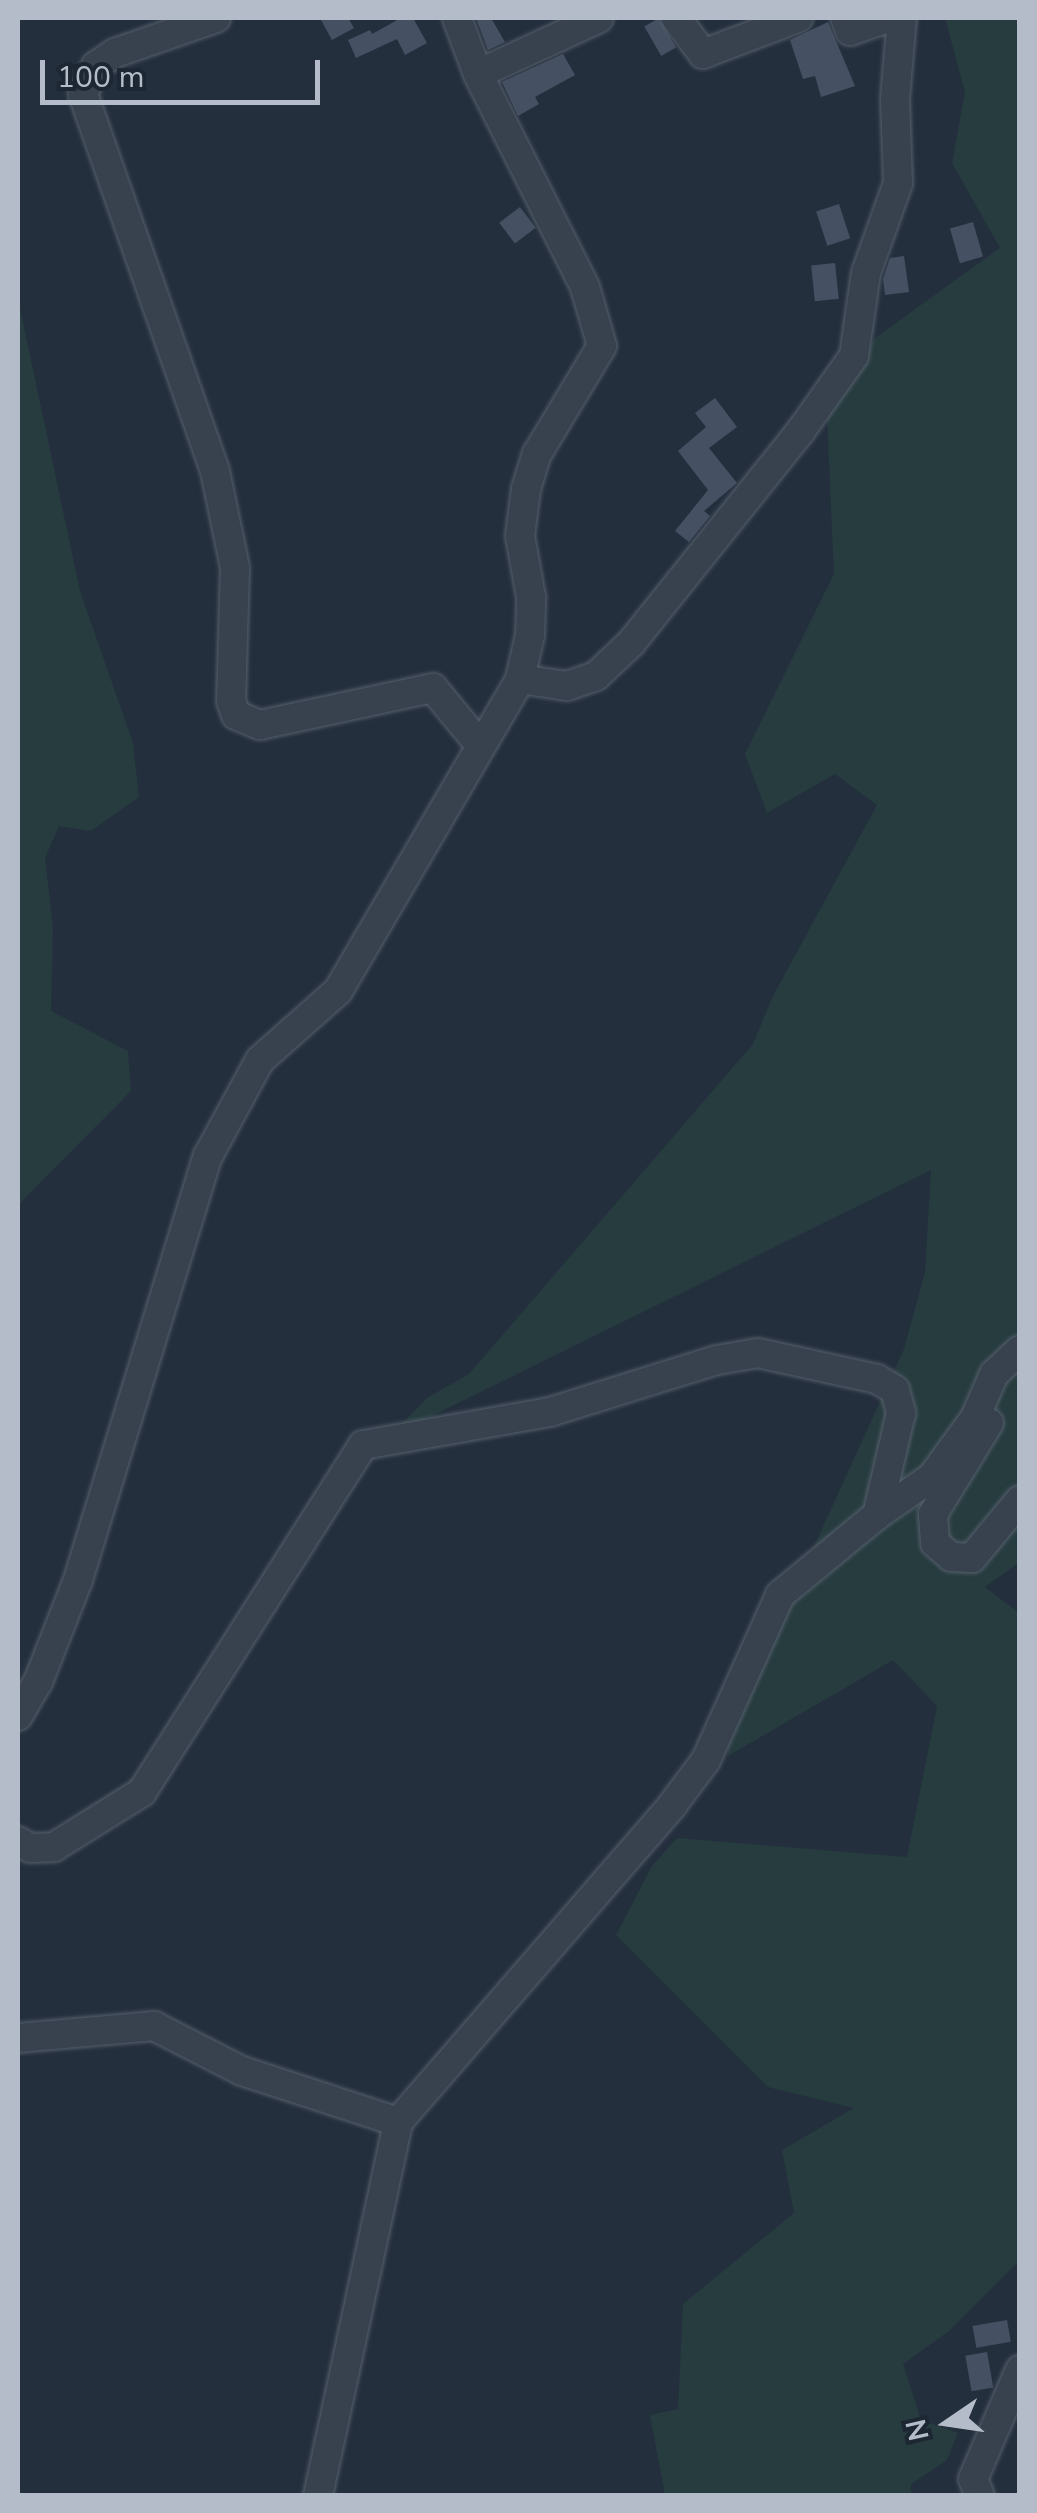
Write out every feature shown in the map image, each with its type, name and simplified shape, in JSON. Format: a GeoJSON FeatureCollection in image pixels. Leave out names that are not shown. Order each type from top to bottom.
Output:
{"type":"FeatureCollection","features":[{"type":"Feature","properties":{"kind":"street"},"geometry":{"type":"LineString","coordinates":[[216,18],[115,54],[96,66],[83,94],[215,471],[235,568],[230,701],[236,714],[260,725],[433,688],[480,745]]}},
{"type":"Feature","properties":{"kind":"street"},"geometry":{"type":"LineString","coordinates":[[18,1716],[38,1682],[78,1580],[208,1156],[260,1060],[338,991],[520,680],[531,616],[520,536],[526,489],[537,454],[602,346],[585,287],[478,74],[458,18]]}},
{"type":"Feature","properties":{"kind":"street"},"geometry":{"type":"LineString","coordinates":[[478,74],[599,18]]}},
{"type":"Feature","properties":{"kind":"street"},"geometry":{"type":"LineString","coordinates":[[676,18],[703,54],[798,18]]}},
{"type":"Feature","properties":{"kind":"street"},"geometry":{"type":"LineString","coordinates":[[845,18],[850,31],[888,18]]}},
{"type":"Feature","properties":{"kind":"street"},"geometry":{"type":"LineString","coordinates":[[520,680],[567,686],[596,676],[631,643],[800,432],[854,356],[866,272],[898,183],[895,99],[902,18]]}},
{"type":"Feature","properties":{"kind":"street"},"geometry":{"type":"LineString","coordinates":[[18,1841],[30,1848],[54,1848],[142,1792],[362,1445],[550,1412],[717,1360],[758,1353],[877,1379],[895,1390],[901,1413],[876,1515]]}},
{"type":"Feature","properties":{"kind":"street"},"geometry":{"type":"LineString","coordinates":[[1016,1354],[1009,1387],[933,1514],[934,1543],[951,1556],[972,1558],[1020,1500]]}},
{"type":"Feature","properties":{"kind":"street"},"geometry":{"type":"LineString","coordinates":[[318,2496],[398,2122],[674,1804],[706,1760],[780,1595],[876,1515],[932,1477],[976,1418],[994,1374],[1016,1354]]}},
{"type":"Feature","properties":{"kind":"street"},"geometry":{"type":"LineString","coordinates":[[18,2038],[154,2026],[242,2071],[398,2122]]}},
{"type":"Feature","properties":{"kind":"street"},"geometry":{"type":"LineString","coordinates":[[980,2496],[973,2479],[1020,2370]]}},
{"type":"Feature","properties":{"kind":"green space"},"geometry":{"type":"Polygon","coordinates":[[[945,18],[1019,18],[1020,1562],[985,1587],[1019,1613],[1020,2260],[949,2331],[903,2364],[921,2420],[958,2433],[947,2460],[911,2484],[911,2495],[665,2495],[650,2415],[678,2409],[683,2304],[794,2213],[782,2150],[854,2108],[768,2087],[616,1935],[652,1866],[677,1838],[907,1857],[937,1706],[893,1660],[728,1756],[729,1733],[904,1349],[925,1272],[931,1170],[389,1437],[427,1398],[469,1374],[753,1044],[773,996],[877,805],[835,774],[767,813],[745,754],[834,574],[827,417],[875,338],[1000,248],[952,163],[965,92],[945,18]]]}},
{"type":"Feature","properties":{"kind":"green space"},"geometry":{"type":"Polygon","coordinates":[[[18,299],[80,591],[133,743],[139,797],[91,831],[59,826],[45,858],[53,928],[51,1011],[128,1051],[131,1091],[18,1205],[18,299]]]}},
{"type":"Feature","properties":{"kind":"building"},"geometry":{"type":"Polygon","coordinates":[[[320,18],[348,18],[354,28],[332,40],[320,18]]]}},
{"type":"Feature","properties":{"kind":"building"},"geometry":{"type":"Polygon","coordinates":[[[401,18],[413,18],[427,43],[405,55],[397,39],[356,58],[348,40],[370,30],[372,34],[401,18]]]}},
{"type":"Feature","properties":{"kind":"building"},"geometry":{"type":"Polygon","coordinates":[[[476,18],[491,18],[505,42],[488,50],[476,18]]]}},
{"type":"Feature","properties":{"kind":"building"},"geometry":{"type":"Polygon","coordinates":[[[659,18],[676,47],[661,56],[644,26],[659,18]]]}},
{"type":"Feature","properties":{"kind":"building"},"geometry":{"type":"Polygon","coordinates":[[[828,22],[855,86],[821,97],[815,76],[803,79],[790,40],[828,22]]]}},
{"type":"Feature","properties":{"kind":"building"},"geometry":{"type":"Polygon","coordinates":[[[563,54],[575,75],[535,97],[539,104],[518,116],[502,82],[563,54]]]}},
{"type":"Feature","properties":{"kind":"building"},"geometry":{"type":"Polygon","coordinates":[[[839,204],[850,238],[827,246],[816,211],[839,204]]]}},
{"type":"Feature","properties":{"kind":"building"},"geometry":{"type":"Polygon","coordinates":[[[520,207],[536,228],[515,243],[499,223],[520,207]]]}},
{"type":"Feature","properties":{"kind":"building"},"geometry":{"type":"Polygon","coordinates":[[[973,222],[983,257],[960,263],[950,229],[973,222]]]}},
{"type":"Feature","properties":{"kind":"building"},"geometry":{"type":"Polygon","coordinates":[[[904,256],[909,292],[885,295],[883,279],[890,258],[904,256]]]}},
{"type":"Feature","properties":{"kind":"building"},"geometry":{"type":"Polygon","coordinates":[[[835,263],[839,299],[815,301],[811,266],[835,263]]]}},
{"type":"Feature","properties":{"kind":"building"},"geometry":{"type":"Polygon","coordinates":[[[715,398],[737,427],[709,448],[737,483],[704,511],[710,516],[689,542],[675,531],[708,490],[678,451],[706,427],[695,413],[715,398]]]}},
{"type":"Feature","properties":{"kind":"building"},"geometry":{"type":"Polygon","coordinates":[[[1007,2320],[1011,2342],[976,2348],[973,2326],[1007,2320]]]}},
{"type":"Feature","properties":{"kind":"building"},"geometry":{"type":"Polygon","coordinates":[[[987,2352],[993,2387],[972,2391],[965,2356],[987,2352]]]}}]}
